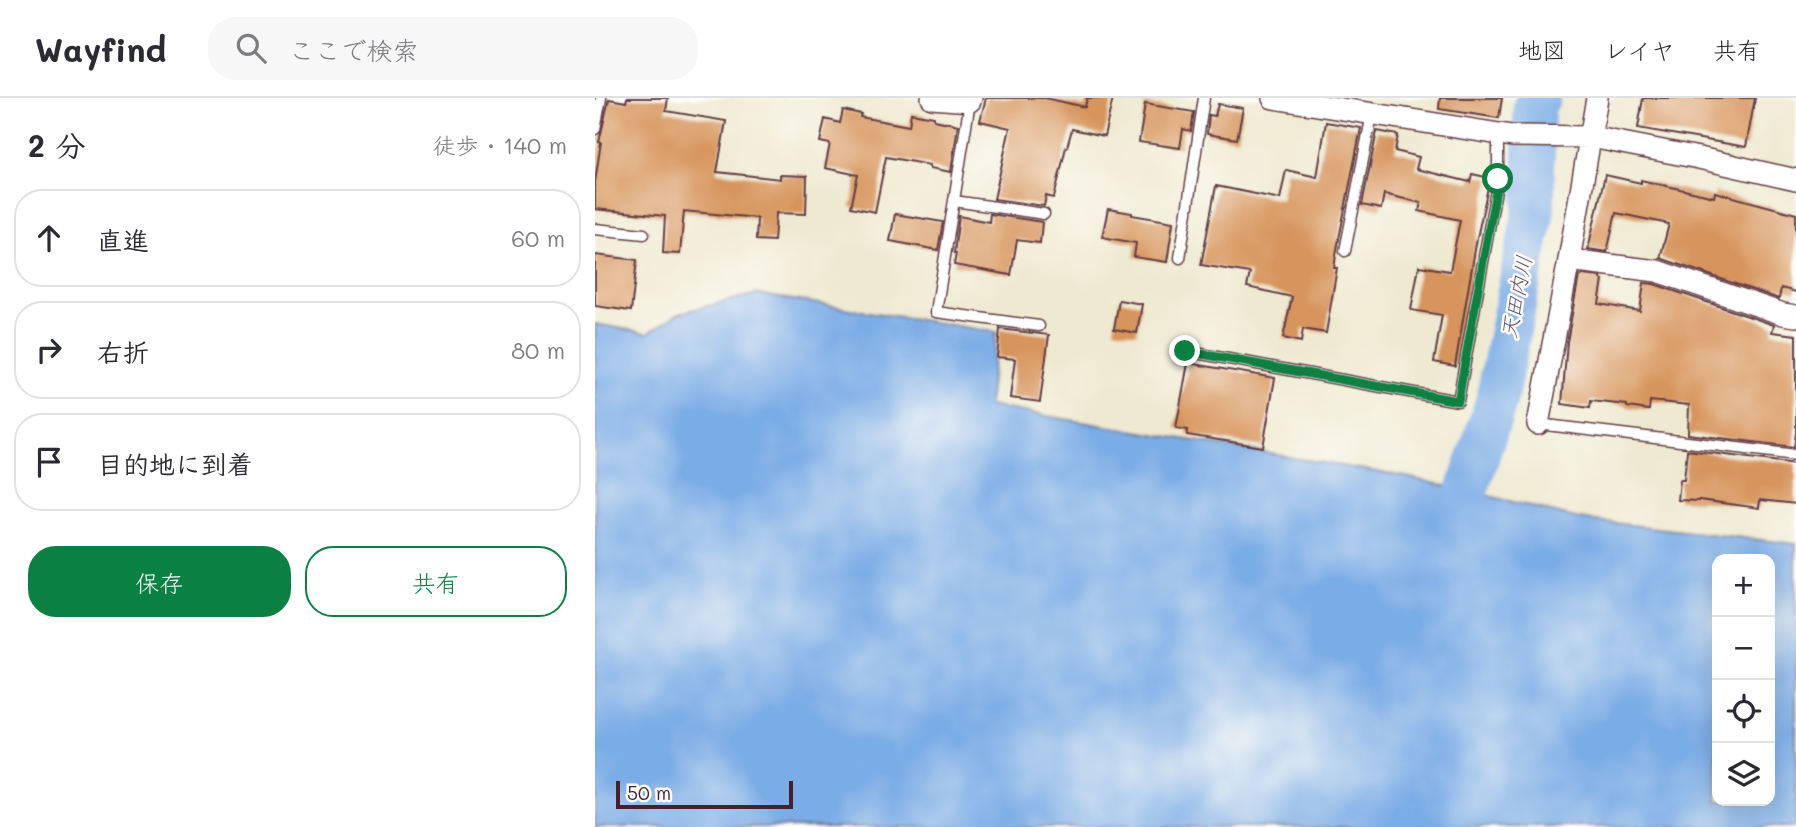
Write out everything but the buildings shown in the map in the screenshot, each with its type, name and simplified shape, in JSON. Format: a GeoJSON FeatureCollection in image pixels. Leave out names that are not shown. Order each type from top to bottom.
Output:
{"type":"FeatureCollection","features":[{"type":"Feature","properties":{"kind":"street"},"geometry":{"type":"LineString","coordinates":[[932,98],[970,100]]}},
{"type":"Feature","properties":{"kind":"street"},"geometry":{"type":"LineString","coordinates":[[1273,98],[1309,101],[1505,135],[1584,137],[1699,158],[1796,180]]}},
{"type":"Feature","properties":{"kind":"street"},"geometry":{"type":"LineString","coordinates":[[1538,424],[1569,260],[1584,137],[1597,98]]}},
{"type":"Feature","properties":{"kind":"street"},"geometry":{"type":"LineString","coordinates":[[1569,260],[1657,271],[1783,314],[1796,316]]}},
{"type":"Feature","properties":{"kind":"lane"},"geometry":{"type":"LineString","coordinates":[[595,130],[601,98]]}},
{"type":"Feature","properties":{"kind":"lane"},"geometry":{"type":"LineString","coordinates":[[1180,258],[1203,98]]}},
{"type":"Feature","properties":{"kind":"lane"},"geometry":{"type":"LineString","coordinates":[[970,100],[936,312],[1039,326]]}},
{"type":"Feature","properties":{"kind":"lane"},"geometry":{"type":"LineString","coordinates":[[1345,251],[1372,114]]}},
{"type":"Feature","properties":{"kind":"lane"},"geometry":{"type":"LineString","coordinates":[[1185,351],[1458,401],[1505,135]]}},
{"type":"Feature","properties":{"kind":"lane"},"geometry":{"type":"LineString","coordinates":[[954,201],[1044,214]]}},
{"type":"Feature","properties":{"kind":"lane"},"geometry":{"type":"LineString","coordinates":[[595,229],[644,234]]}},
{"type":"Feature","properties":{"kind":"lane"},"geometry":{"type":"LineString","coordinates":[[1538,424],[1796,455]]}},
{"type":"Feature","properties":{"kind":"water"},"geometry":{"type":"Polygon","coordinates":[[[756,294],[996,332],[988,406],[1407,477],[1579,519],[1796,544],[1796,827],[595,827],[595,324],[648,333],[679,313],[756,294]]]}},
{"type":"Feature","properties":{"kind":"waterway","name":"天田内川"},"geometry":{"type":"LineString","coordinates":[[1467,491],[1496,402],[1534,210],[1534,107],[1539,98]]}},
{"type":"Feature","properties":{"kind":"route"},"geometry":{"type":"LineString","coordinates":[[1185,351],[1458,401],[1498,179]]}}]}
